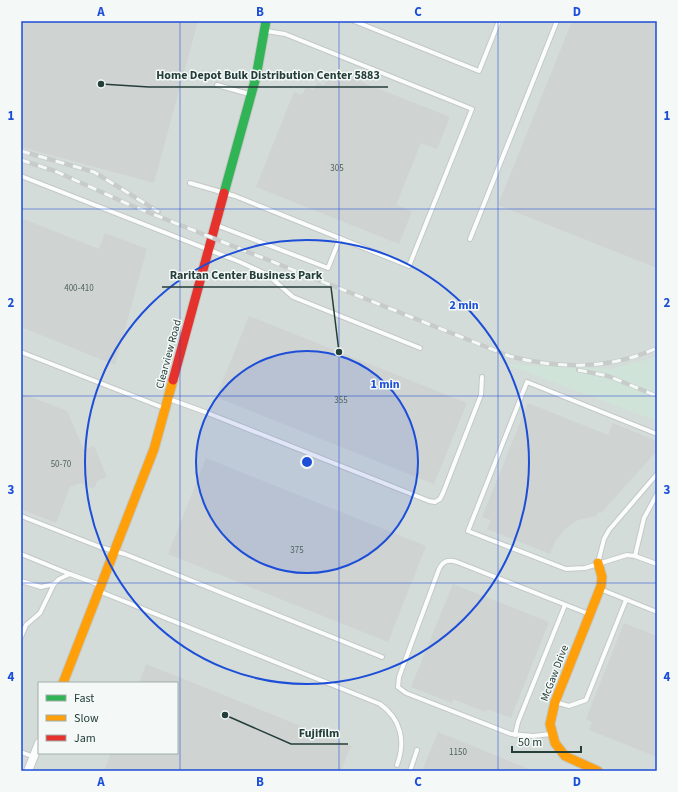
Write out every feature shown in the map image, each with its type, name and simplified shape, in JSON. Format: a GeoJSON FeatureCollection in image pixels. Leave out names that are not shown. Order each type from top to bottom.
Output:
{"type":"FeatureCollection","features":[{"type":"Feature","properties":{"kind":"street","name":"Clearview Road"},"geometry":{"type":"LineString","coordinates":[[63,682],[145,476],[167,404],[261,58],[266,21]]}},
{"type":"Feature","properties":{"kind":"street","name":"McGaw Drive"},"geometry":{"type":"LineString","coordinates":[[598,563],[602,577],[600,589],[555,702],[551,719],[552,734],[555,743],[565,756],[598,771]]}},
{"type":"Feature","properties":{"kind":"street"},"geometry":{"type":"LineString","coordinates":[[28,771],[38,746]]}},
{"type":"Feature","properties":{"kind":"lane"},"geometry":{"type":"LineString","coordinates":[[354,21],[363,23],[479,71],[499,21]]}},
{"type":"Feature","properties":{"kind":"lane"},"geometry":{"type":"LineString","coordinates":[[470,239],[557,21]]}},
{"type":"Feature","properties":{"kind":"lane"},"geometry":{"type":"LineString","coordinates":[[190,183],[225,192],[409,266],[472,109],[285,34],[265,31]]}},
{"type":"Feature","properties":{"kind":"lane"},"geometry":{"type":"LineString","coordinates":[[217,85],[251,94]]}},
{"type":"Feature","properties":{"kind":"lane"},"geometry":{"type":"LineString","coordinates":[[21,176],[268,275],[297,299],[420,348]]}},
{"type":"Feature","properties":{"kind":"lane"},"geometry":{"type":"LineString","coordinates":[[216,225],[328,268],[340,238]]}},
{"type":"Feature","properties":{"kind":"lane"},"geometry":{"type":"LineString","coordinates":[[21,352],[167,404],[205,412],[429,501],[435,502],[440,499],[443,493],[481,395],[482,377]]}},
{"type":"Feature","properties":{"kind":"lane"},"geometry":{"type":"LineString","coordinates":[[657,434],[527,382],[468,531],[566,570],[581,569],[621,556],[635,556],[657,564]]}},
{"type":"Feature","properties":{"kind":"lane"},"geometry":{"type":"LineString","coordinates":[[598,563],[604,538],[609,530],[657,474]]}},
{"type":"Feature","properties":{"kind":"lane"},"geometry":{"type":"LineString","coordinates":[[635,556],[644,518],[657,494]]}},
{"type":"Feature","properties":{"kind":"lane"},"geometry":{"type":"LineString","coordinates":[[21,516],[382,657]]}},
{"type":"Feature","properties":{"kind":"lane"},"geometry":{"type":"LineString","coordinates":[[21,554],[380,704],[391,714],[400,729],[402,747],[397,765]]}},
{"type":"Feature","properties":{"kind":"lane"},"geometry":{"type":"LineString","coordinates":[[552,734],[515,735],[501,731],[400,689],[398,683],[399,677],[416,635],[419,618],[440,566],[448,560],[457,562],[590,615]]}},
{"type":"Feature","properties":{"kind":"lane"},"geometry":{"type":"LineString","coordinates":[[21,637],[26,625],[40,613],[54,584],[59,579],[70,574]]}},
{"type":"Feature","properties":{"kind":"lane"},"geometry":{"type":"LineString","coordinates":[[21,581],[41,587],[54,584]]}},
{"type":"Feature","properties":{"kind":"lane"},"geometry":{"type":"LineString","coordinates":[[600,589],[657,612]]}},
{"type":"Feature","properties":{"kind":"lane"},"geometry":{"type":"LineString","coordinates":[[555,702],[569,706],[586,700],[626,600]]}},
{"type":"Feature","properties":{"kind":"lane"},"geometry":{"type":"LineString","coordinates":[[515,735],[518,722],[565,605]]}},
{"type":"Feature","properties":{"kind":"lane"},"geometry":{"type":"LineString","coordinates":[[410,771],[418,750]]}},
{"type":"Feature","properties":{"kind":"lane"},"geometry":{"type":"LineString","coordinates":[[21,752],[34,757]]}},
{"type":"Feature","properties":{"kind":"shaded area"},"geometry":{"type":"Polygon","coordinates":[[[21,21],[657,21],[657,771],[21,771],[21,21]]]}},
{"type":"Feature","properties":{"kind":"green space"},"geometry":{"type":"Polygon","coordinates":[[[657,357],[657,421],[505,364],[611,369],[657,357]]]}},
{"type":"Feature","properties":{"kind":"building"},"geometry":{"type":"Polygon","coordinates":[[[21,21],[198,21],[154,183],[21,147],[21,21]]]}},
{"type":"Feature","properties":{"kind":"building"},"geometry":{"type":"Polygon","coordinates":[[[572,21],[657,21],[657,268],[498,205],[572,21]]]}},
{"type":"Feature","properties":{"kind":"building"},"geometry":{"type":"Polygon","coordinates":[[[339,73],[450,117],[437,149],[421,143],[396,205],[412,211],[399,244],[256,187],[294,92],[302,95],[306,87],[314,90],[317,82],[324,85],[328,78],[335,81],[339,73]]]}},
{"type":"Feature","properties":{"kind":"building"},"geometry":{"type":"Polygon","coordinates":[[[21,218],[99,249],[105,233],[147,249],[115,365],[21,327],[21,218]]]}},
{"type":"Feature","properties":{"kind":"building"},"geometry":{"type":"Polygon","coordinates":[[[249,316],[467,403],[434,484],[216,397],[249,316]]]}},
{"type":"Feature","properties":{"kind":"building"},"geometry":{"type":"Polygon","coordinates":[[[21,393],[67,411],[84,450],[94,446],[107,477],[97,481],[94,489],[80,483],[70,487],[56,523],[21,509],[21,393]]]}},
{"type":"Feature","properties":{"kind":"building"},"geometry":{"type":"Polygon","coordinates":[[[528,403],[608,435],[613,423],[657,441],[657,451],[601,513],[598,512],[596,516],[578,520],[565,529],[555,542],[550,554],[487,529],[491,520],[482,517],[528,403]]]}},
{"type":"Feature","properties":{"kind":"building"},"geometry":{"type":"Polygon","coordinates":[[[206,458],[426,546],[388,642],[168,554],[206,458]]]}},
{"type":"Feature","properties":{"kind":"building"},"geometry":{"type":"Polygon","coordinates":[[[453,584],[549,622],[511,718],[487,709],[485,712],[453,699],[452,703],[411,687],[453,584]]]}},
{"type":"Feature","properties":{"kind":"building"},"geometry":{"type":"Polygon","coordinates":[[[624,623],[657,636],[657,757],[589,730],[592,722],[586,719],[624,623]]]}},
{"type":"Feature","properties":{"kind":"building"},"geometry":{"type":"Polygon","coordinates":[[[146,664],[351,746],[341,771],[104,771],[111,754],[178,754],[178,682],[139,682],[146,664]]]}},
{"type":"Feature","properties":{"kind":"building"},"geometry":{"type":"Polygon","coordinates":[[[438,732],[534,771],[422,771],[438,732]]]}},
{"type":"Feature","properties":{"kind":"railway"},"geometry":{"type":"LineString","coordinates":[[21,151],[94,172],[159,212]]}},
{"type":"Feature","properties":{"kind":"railway"},"geometry":{"type":"LineString","coordinates":[[21,160],[55,171],[130,205],[509,356],[546,363],[584,365],[602,364],[621,360],[657,348]]}},
{"type":"Feature","properties":{"kind":"railway"},"geometry":{"type":"LineString","coordinates":[[578,370],[608,376],[657,396]]}},
{"type":"Feature","properties":{"kind":"traffic: fast"},"geometry":{"type":"LineString","coordinates":[[224,193],[256,77],[266,21]]}},
{"type":"Feature","properties":{"kind":"traffic: slow"},"geometry":{"type":"LineString","coordinates":[[63,682],[154,449],[173,380]]}},
{"type":"Feature","properties":{"kind":"traffic: slow"},"geometry":{"type":"LineString","coordinates":[[598,563],[602,577],[601,586],[555,702],[550,724],[555,743],[565,756],[598,771]]}},
{"type":"Feature","properties":{"kind":"traffic: jam"},"geometry":{"type":"LineString","coordinates":[[173,380],[224,193]]}},
{"type":"Feature","properties":{"kind":"place","name":"Home Depot Bulk Distribution Center 5883"},"geometry":{"type":"Point","coordinates":[101,84]}},
{"type":"Feature","properties":{"kind":"place","name":"Raritan Center Business Park"},"geometry":{"type":"Point","coordinates":[339,352]}},
{"type":"Feature","properties":{"kind":"place","name":"Fujifilm"},"geometry":{"type":"Point","coordinates":[225,715]}}]}
